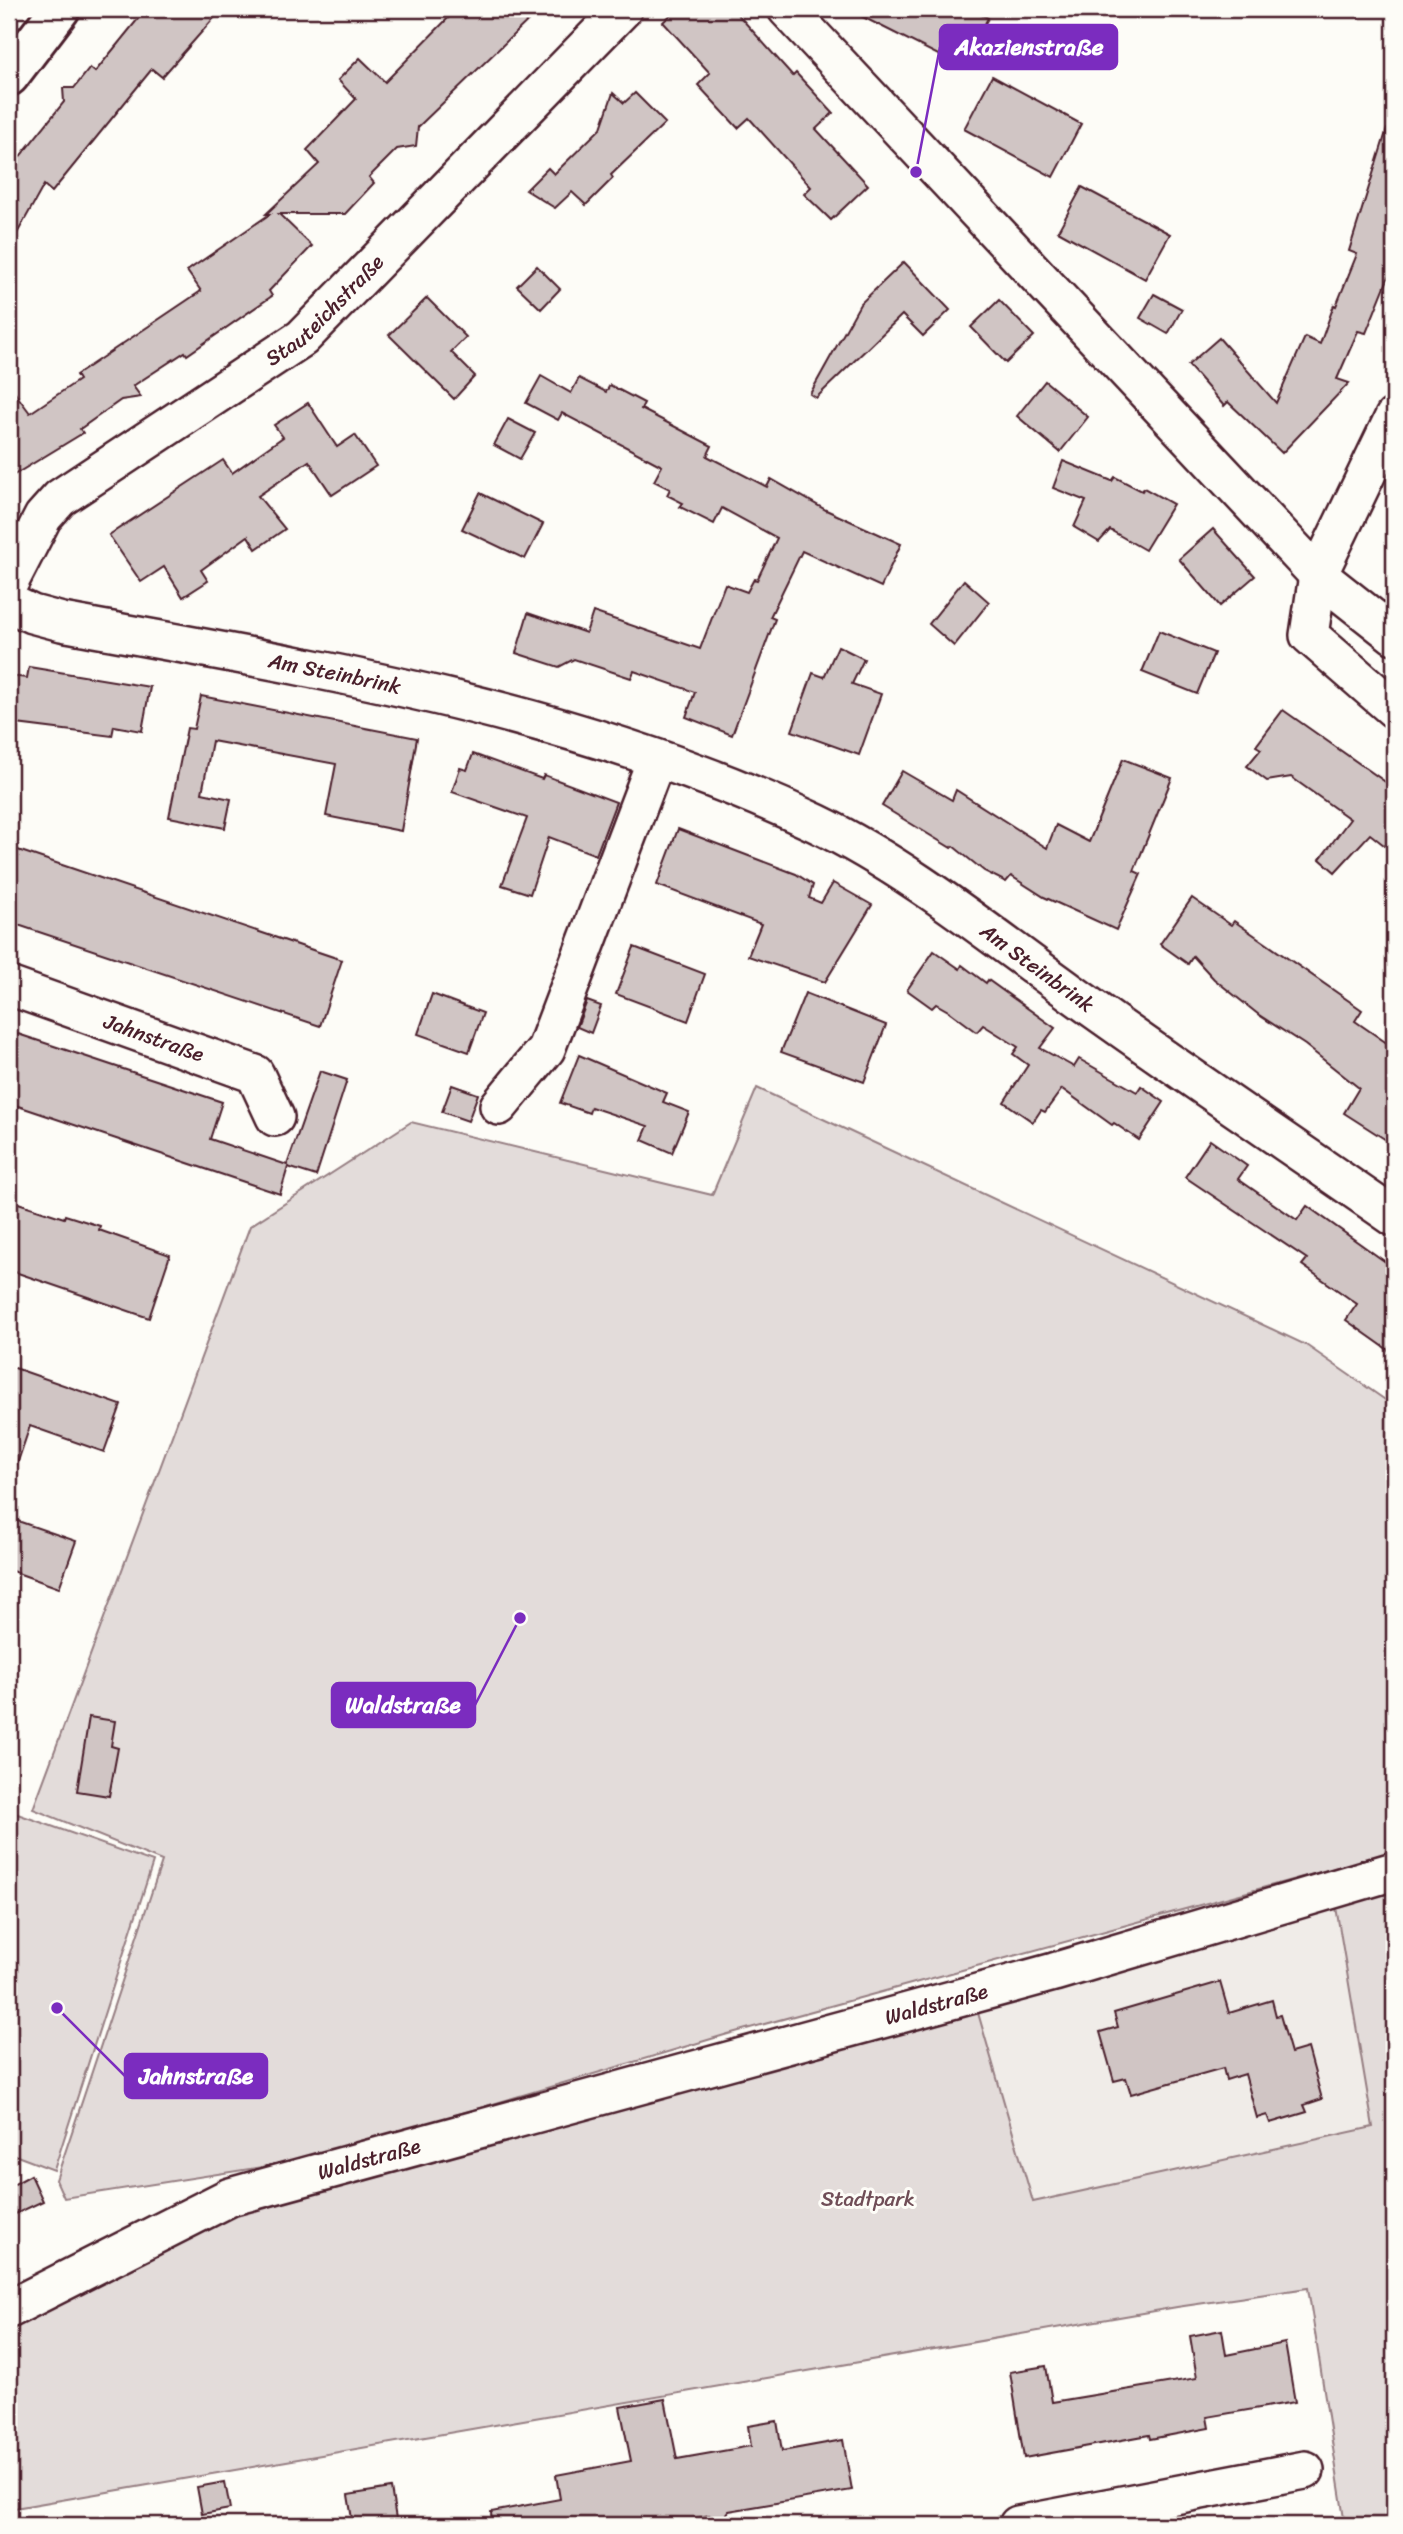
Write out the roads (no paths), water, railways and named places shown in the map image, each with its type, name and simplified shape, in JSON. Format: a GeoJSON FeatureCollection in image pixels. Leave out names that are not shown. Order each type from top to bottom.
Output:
{"type":"FeatureCollection","features":[{"type":"Feature","properties":{"kind":"main road"},"geometry":{"type":"LineString","coordinates":[[9,76],[60,9]]}},
{"type":"Feature","properties":{"kind":"street","name":"Stauteichstraße"},"geometry":{"type":"LineString","coordinates":[[9,583],[43,517],[60,498],[302,338],[624,9]]}},
{"type":"Feature","properties":{"kind":"street"},"geometry":{"type":"LineString","coordinates":[[787,9],[1318,575],[1394,635]]}},
{"type":"Feature","properties":{"kind":"street"},"geometry":{"type":"LineString","coordinates":[[1394,417],[1318,575],[1309,635],[1394,709]]}},
{"type":"Feature","properties":{"kind":"street","name":"Am Steinbrink"},"geometry":{"type":"LineString","coordinates":[[9,603],[32,614],[62,622],[371,678],[514,713],[656,760],[818,824],[913,879],[1394,1217]]}},
{"type":"Feature","properties":{"kind":"street"},"geometry":{"type":"LineString","coordinates":[[499,1105],[546,1049],[656,760]]}},
{"type":"Feature","properties":{"kind":"street","name":"Jahnstraße"},"geometry":{"type":"LineString","coordinates":[[9,986],[255,1074],[275,1117]]}},
{"type":"Feature","properties":{"kind":"street","name":"Waldstraße"},"geometry":{"type":"LineString","coordinates":[[9,2309],[230,2197],[1054,1972],[1394,1871]]}},
{"type":"Feature","properties":{"kind":"street"},"geometry":{"type":"LineString","coordinates":[[1018,2525],[1306,2470]]}},
{"type":"Feature","properties":{"kind":"place","name":"Akazienstraße"},"geometry":{"type":"Point","coordinates":[916,172]}},
{"type":"Feature","properties":{"kind":"place","name":"Waldstraße"},"geometry":{"type":"Point","coordinates":[520,1618]}},
{"type":"Feature","properties":{"kind":"place","name":"Jahnstraße"},"geometry":{"type":"Point","coordinates":[57,2008]}},
{"type":"Feature","properties":{"kind":"park label","name":"Stadtpark"},"geometry":{"type":"Point","coordinates":[868,2199]}}]}
